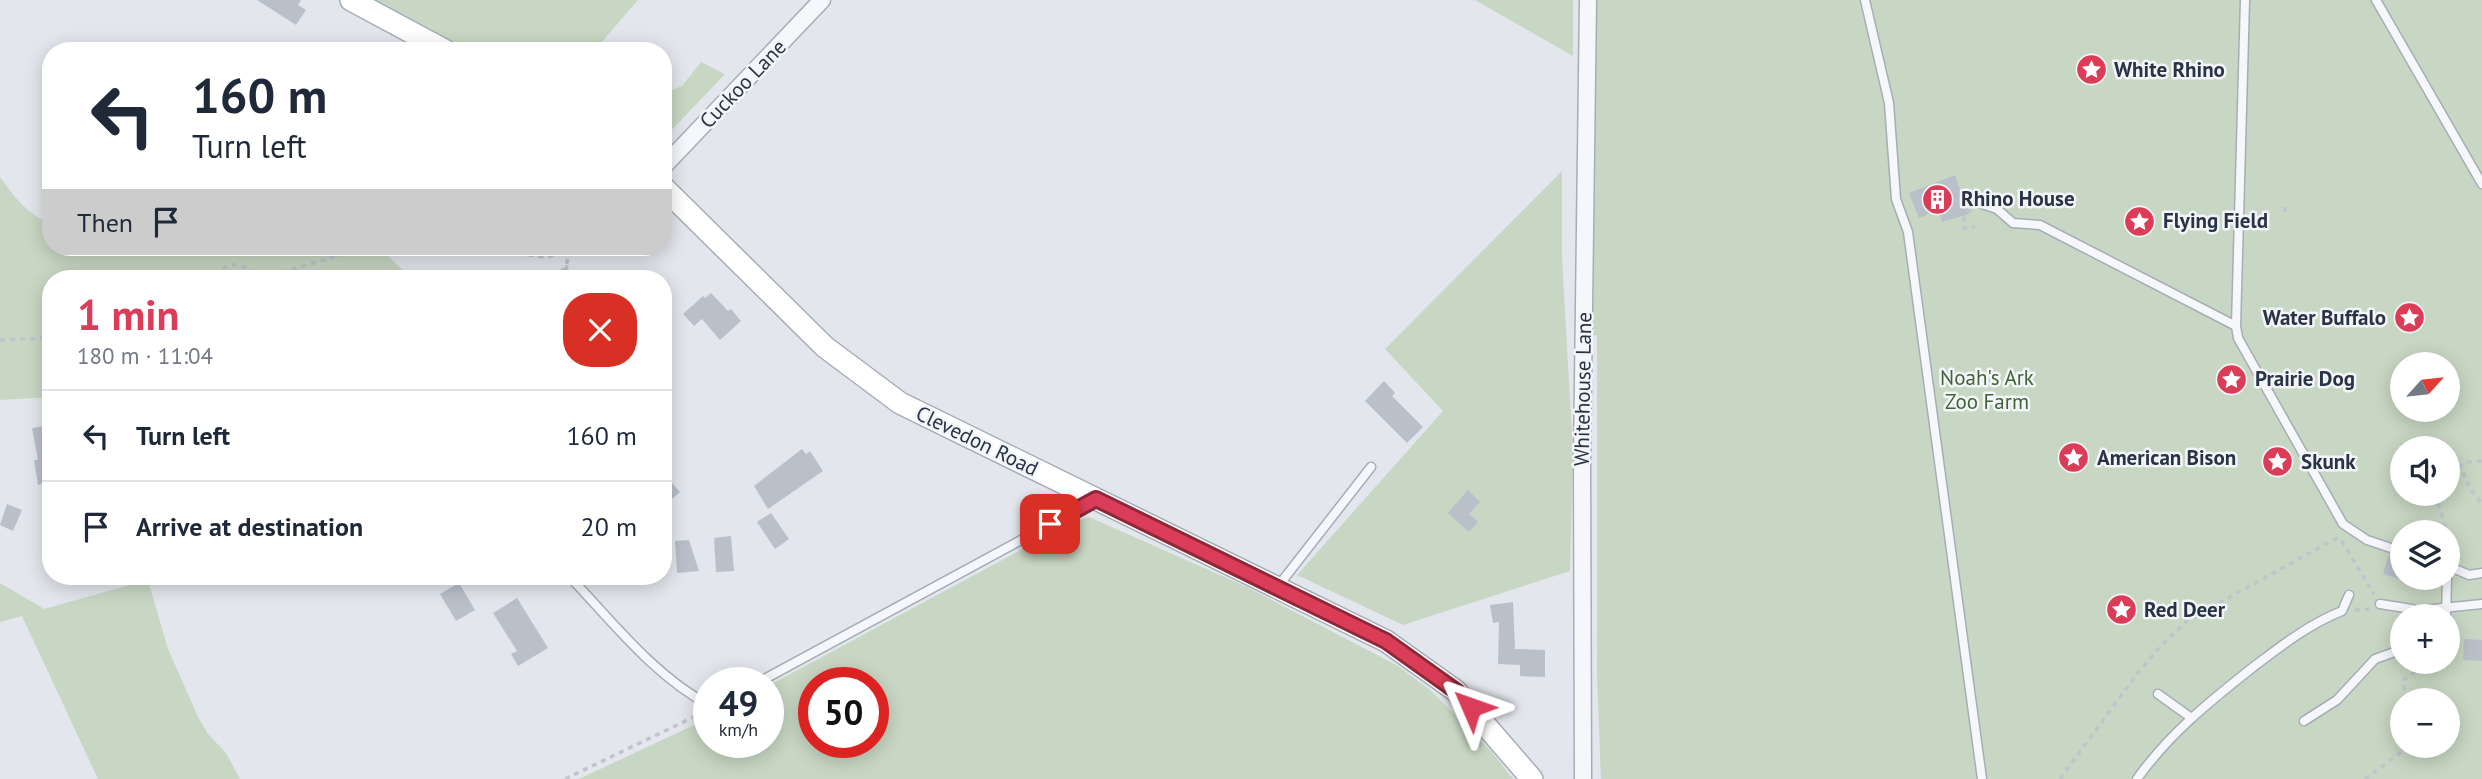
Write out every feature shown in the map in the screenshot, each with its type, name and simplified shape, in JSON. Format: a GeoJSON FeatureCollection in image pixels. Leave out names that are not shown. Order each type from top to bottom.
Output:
{"type":"FeatureCollection","features":[{"type":"Feature","properties":{"kind":"main road"},"geometry":{"type":"LineString","coordinates":[[351,0],[429,42]]}},
{"type":"Feature","properties":{"kind":"main road","name":"Clevedon Road"},"geometry":{"type":"LineString","coordinates":[[672,196],[825,347],[900,403],[1386,641],[1456,691],[1532,779]]}},
{"type":"Feature","properties":{"kind":"street","name":"Cuckoo Lane"},"geometry":{"type":"LineString","coordinates":[[672,158],[822,0]]}},
{"type":"Feature","properties":{"kind":"street","name":"Whitehouse Lane"},"geometry":{"type":"LineString","coordinates":[[1583,779],[1582,458],[1588,0]]}},
{"type":"Feature","properties":{"kind":"lane"},"geometry":{"type":"LineString","coordinates":[[1865,0],[1889,103],[1896,199],[1908,232],[1982,779]]}},
{"type":"Feature","properties":{"kind":"lane"},"geometry":{"type":"LineString","coordinates":[[2245,0],[2236,326],[2238,338],[2343,524],[2367,540],[2390,547]]}},
{"type":"Feature","properties":{"kind":"lane"},"geometry":{"type":"LineString","coordinates":[[2376,0],[2482,184]]}},
{"type":"Feature","properties":{"kind":"lane"},"geometry":{"type":"LineString","coordinates":[[1979,203],[1997,209],[2013,223],[2040,225],[2236,326]]}},
{"type":"Feature","properties":{"kind":"lane"},"geometry":{"type":"LineString","coordinates":[[1277,588],[1371,467]]}},
{"type":"Feature","properties":{"kind":"lane"},"geometry":{"type":"LineString","coordinates":[[784,668],[1096,499]]}},
{"type":"Feature","properties":{"kind":"lane"},"geometry":{"type":"LineString","coordinates":[[2460,573],[2482,573]]}},
{"type":"Feature","properties":{"kind":"lane"},"geometry":{"type":"LineString","coordinates":[[578,585],[663,672],[693,697]]}},
{"type":"Feature","properties":{"kind":"lane"},"geometry":{"type":"LineString","coordinates":[[2137,779],[2190,717],[2306,628],[2342,611],[2349,595]]}},
{"type":"Feature","properties":{"kind":"lane"},"geometry":{"type":"LineString","coordinates":[[2380,604],[2390,606]]}},
{"type":"Feature","properties":{"kind":"lane"},"geometry":{"type":"LineString","coordinates":[[2460,608],[2482,604]]}},
{"type":"Feature","properties":{"kind":"lane"},"geometry":{"type":"LineString","coordinates":[[2304,721],[2337,700],[2375,659],[2390,654]]}},
{"type":"Feature","properties":{"kind":"lane"},"geometry":{"type":"LineString","coordinates":[[2158,694],[2190,717]]}},
{"type":"Feature","properties":{"kind":"path"},"geometry":{"type":"LineString","coordinates":[[2285,203],[2285,212]]}},
{"type":"Feature","properties":{"kind":"path"},"geometry":{"type":"LineString","coordinates":[[1964,224],[1964,228],[1975,227]]}},
{"type":"Feature","properties":{"kind":"path"},"geometry":{"type":"LineString","coordinates":[[289,270],[337,256]]}},
{"type":"Feature","properties":{"kind":"path"},"geometry":{"type":"LineString","coordinates":[[563,270],[568,256]]}},
{"type":"Feature","properties":{"kind":"path"},"geometry":{"type":"LineString","coordinates":[[566,262],[567,270]]}},
{"type":"Feature","properties":{"kind":"path"},"geometry":{"type":"LineString","coordinates":[[221,270],[233,264],[244,265],[251,270]]}},
{"type":"Feature","properties":{"kind":"path"},"geometry":{"type":"LineString","coordinates":[[0,340],[42,338]]}},
{"type":"Feature","properties":{"kind":"path"},"geometry":{"type":"LineString","coordinates":[[2482,461],[2468,462],[2460,466],[2470,489],[2482,503]]}},
{"type":"Feature","properties":{"kind":"path"},"geometry":{"type":"LineString","coordinates":[[2060,779],[2137,674],[2188,620],[2333,538],[2343,543],[2380,604],[2371,609],[2342,611]]}},
{"type":"Feature","properties":{"kind":"path"},"geometry":{"type":"LineString","coordinates":[[2404,688],[2403,680],[2412,674]]}},
{"type":"Feature","properties":{"kind":"path"},"geometry":{"type":"LineString","coordinates":[[565,779],[693,720]]}},
{"type":"Feature","properties":{"kind":"path"},"geometry":{"type":"LineString","coordinates":[[2365,779],[2393,758]]}},
{"type":"Feature","properties":{"kind":"green space"},"geometry":{"type":"Polygon","coordinates":[[[373,0],[638,0],[602,42],[454,42],[373,0]]]}},
{"type":"Feature","properties":{"kind":"green space"},"geometry":{"type":"Polygon","coordinates":[[[1475,0],[1573,0],[1573,56],[1475,0]]]}},
{"type":"Feature","properties":{"kind":"green space","name":"Noah's Ark Zoo Farm"},"geometry":{"type":"Polygon","coordinates":[[[1597,0],[2482,0],[2482,779],[1601,779],[1597,675],[1597,335],[1591,336],[1597,0]]]}},
{"type":"Feature","properties":{"kind":"green space"},"geometry":{"type":"Polygon","coordinates":[[[701,62],[725,74],[672,130],[672,90],[682,86],[701,62]]]}},
{"type":"Feature","properties":{"kind":"green space"},"geometry":{"type":"Polygon","coordinates":[[[1562,171],[1562,258],[1573,453],[1570,571],[1403,625],[1297,575],[1443,411],[1385,349],[1562,171]]]}},
{"type":"Feature","properties":{"kind":"green space"},"geometry":{"type":"Polygon","coordinates":[[[0,177],[28,210],[42,220],[42,256],[388,256],[403,270],[42,270],[42,398],[0,400],[0,177]]]}},
{"type":"Feature","properties":{"kind":"green space"},"geometry":{"type":"Polygon","coordinates":[[[1089,517],[1247,587],[1398,666],[1429,689],[1491,751],[1513,779],[579,779],[693,726],[693,758],[784,758],[784,677],[798,670],[798,758],[889,758],[889,667],[803,667],[1071,523],[1089,517]]]}},
{"type":"Feature","properties":{"kind":"green space"},"geometry":{"type":"Polygon","coordinates":[[[0,583],[44,609],[130,585],[149,585],[168,649],[198,717],[208,734],[226,753],[240,779],[98,779],[22,616],[0,622],[0,583]]]}},
{"type":"Feature","properties":{"kind":"building"},"geometry":{"type":"Polygon","coordinates":[[[257,0],[301,0],[298,5],[306,10],[296,25],[257,0]]]}},
{"type":"Feature","properties":{"kind":"building","name":"Rhino House"},"geometry":{"type":"Polygon","coordinates":[[[1955,175],[1969,214],[1942,222],[1938,210],[1919,218],[1909,193],[1955,175]]]}},
{"type":"Feature","properties":{"kind":"building"},"geometry":{"type":"Polygon","coordinates":[[[711,293],[741,321],[720,340],[702,319],[694,326],[683,314],[703,296],[705,298],[711,293]]]}},
{"type":"Feature","properties":{"kind":"building"},"geometry":{"type":"Polygon","coordinates":[[[1384,381],[1395,393],[1392,396],[1423,427],[1407,443],[1365,401],[1384,381]]]}},
{"type":"Feature","properties":{"kind":"building"},"geometry":{"type":"Polygon","coordinates":[[[42,426],[42,484],[38,485],[34,460],[38,460],[32,428],[42,426]]]}},
{"type":"Feature","properties":{"kind":"building"},"geometry":{"type":"Polygon","coordinates":[[[802,449],[806,454],[810,451],[823,471],[768,509],[754,486],[802,449]]]}},
{"type":"Feature","properties":{"kind":"building"},"geometry":{"type":"Polygon","coordinates":[[[672,483],[680,492],[672,499],[672,483]]]}},
{"type":"Feature","properties":{"kind":"building"},"geometry":{"type":"Polygon","coordinates":[[[1468,490],[1480,502],[1469,514],[1478,522],[1469,532],[1448,513],[1468,490]]]}},
{"type":"Feature","properties":{"kind":"building"},"geometry":{"type":"Polygon","coordinates":[[[7,504],[22,510],[13,531],[0,525],[7,504]]]}},
{"type":"Feature","properties":{"kind":"building"},"geometry":{"type":"Polygon","coordinates":[[[771,513],[789,539],[775,549],[757,522],[771,513]]]}},
{"type":"Feature","properties":{"kind":"building"},"geometry":{"type":"Polygon","coordinates":[[[731,536],[734,571],[716,572],[714,538],[731,536]]]}},
{"type":"Feature","properties":{"kind":"building"},"geometry":{"type":"Polygon","coordinates":[[[689,540],[699,571],[677,573],[675,541],[689,540]]]}},
{"type":"Feature","properties":{"kind":"building"},"geometry":{"type":"Polygon","coordinates":[[[2389,554],[2390,554],[2390,576],[2383,574],[2389,554]]]}},
{"type":"Feature","properties":{"kind":"building"},"geometry":{"type":"Polygon","coordinates":[[[460,585],[475,610],[456,621],[440,594],[460,585]]]}},
{"type":"Feature","properties":{"kind":"building"},"geometry":{"type":"Polygon","coordinates":[[[517,598],[548,648],[518,666],[511,654],[517,651],[493,613],[517,598]]]}},
{"type":"Feature","properties":{"kind":"building"},"geometry":{"type":"Polygon","coordinates":[[[1513,602],[1515,649],[1545,650],[1545,677],[1520,676],[1520,665],[1498,664],[1499,622],[1493,623],[1490,605],[1513,602]]]}},
{"type":"Feature","properties":{"kind":"building"},"geometry":{"type":"Polygon","coordinates":[[[2464,639],[2482,640],[2482,661],[2463,660],[2464,639]]]}},
{"type":"Feature","properties":{"kind":"place","name":"White Rhino"},"geometry":{"type":"Point","coordinates":[2091,70]}},
{"type":"Feature","properties":{"kind":"place","name":"Rhino House"},"geometry":{"type":"Point","coordinates":[1938,199]}},
{"type":"Feature","properties":{"kind":"place","name":"Flying Field"},"geometry":{"type":"Point","coordinates":[2140,221]}},
{"type":"Feature","properties":{"kind":"place","name":"Water Buffalo"},"geometry":{"type":"Point","coordinates":[2409,318]}},
{"type":"Feature","properties":{"kind":"place","name":"Prairie Dog"},"geometry":{"type":"Point","coordinates":[2232,379]}},
{"type":"Feature","properties":{"kind":"place","name":"American Bison"},"geometry":{"type":"Point","coordinates":[2074,458]}},
{"type":"Feature","properties":{"kind":"place","name":"Skunk"},"geometry":{"type":"Point","coordinates":[2278,462]}},
{"type":"Feature","properties":{"kind":"place","name":"Red Deer"},"geometry":{"type":"Point","coordinates":[2121,610]}},
{"type":"Feature","properties":{"kind":"route"},"geometry":{"type":"LineString","coordinates":[[1050,524],[1096,499],[1386,641],[1456,691],[1471,707]]}}]}
